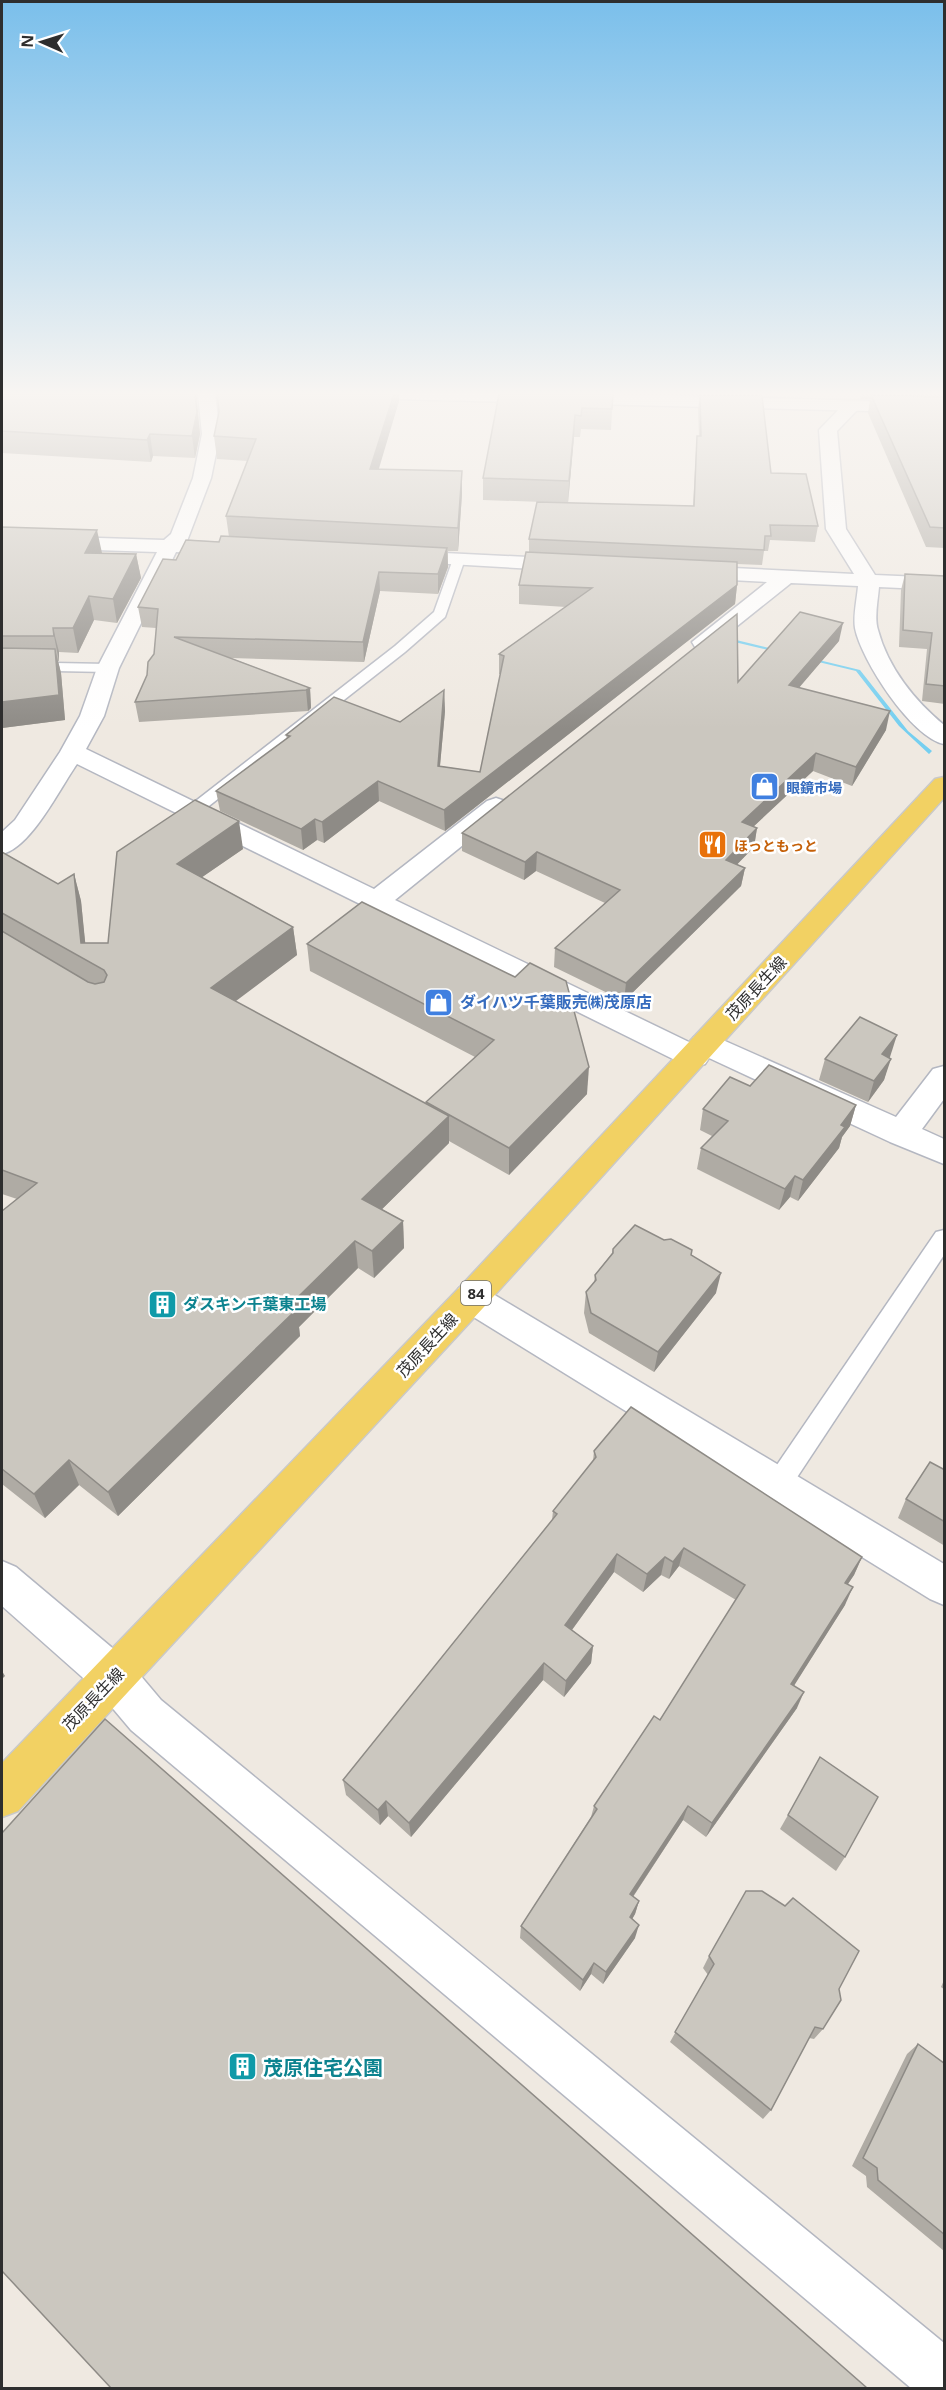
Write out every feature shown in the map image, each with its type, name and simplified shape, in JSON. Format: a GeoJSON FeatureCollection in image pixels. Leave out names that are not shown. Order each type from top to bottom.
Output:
{"type":"FeatureCollection","features":[{"type":"Feature","properties":{"kind":"main road","name":"茂原長生線"},"geometry":{"type":"LineString","coordinates":[[2,1795],[471,1298],[945,784]]}},
{"type":"Feature","properties":{"kind":"street"},"geometry":{"type":"LineString","coordinates":[[2,846],[24,825],[72,752],[92,716],[108,668],[170,545],[180,537],[192,506]]}},
{"type":"Feature","properties":{"kind":"street"},"geometry":{"type":"LineString","coordinates":[[834,506],[836,529],[869,581],[866,628],[884,671],[916,714],[945,737]]}},
{"type":"Feature","properties":{"kind":"street"},"geometry":{"type":"LineString","coordinates":[[2,541],[251,549]]}},
{"type":"Feature","properties":{"kind":"street"},"geometry":{"type":"LineString","coordinates":[[390,556],[588,566]]}},
{"type":"Feature","properties":{"kind":"street"},"geometry":{"type":"LineString","coordinates":[[669,571],[945,584]]}},
{"type":"Feature","properties":{"kind":"street"},"geometry":{"type":"LineString","coordinates":[[681,659],[786,577]]}},
{"type":"Feature","properties":{"kind":"street"},"geometry":{"type":"LineString","coordinates":[[72,752],[378,900],[700,1050],[945,1152]]}},
{"type":"Feature","properties":{"kind":"street"},"geometry":{"type":"LineString","coordinates":[[378,900],[509,795]]}},
{"type":"Feature","properties":{"kind":"street"},"geometry":{"type":"LineString","coordinates":[[901,1134],[945,1077]]}},
{"type":"Feature","properties":{"kind":"street"},"geometry":{"type":"LineString","coordinates":[[471,1298],[945,1586]]}},
{"type":"Feature","properties":{"kind":"street"},"geometry":{"type":"LineString","coordinates":[[2,1580],[114,1677],[147,1715],[945,2379]]}},
{"type":"Feature","properties":{"kind":"lane"},"geometry":{"type":"LineString","coordinates":[[195,810],[400,649],[440,614],[459,559]]}},
{"type":"Feature","properties":{"kind":"lane"},"geometry":{"type":"LineString","coordinates":[[2,666],[108,668]]}},
{"type":"Feature","properties":{"kind":"lane"},"geometry":{"type":"LineString","coordinates":[[777,1486],[945,1238]]}},
{"type":"Feature","properties":{"kind":"water"},"geometry":{"type":"Polygon","coordinates":[[[728,638],[860,670],[908,731],[932,751],[929,754],[899,726],[856,671],[726,640],[728,638]]]}},
{"type":"Feature","properties":{"kind":"building"},"geometry":{"type":"Polygon","coordinates":[[[230,506],[460,506],[458,528],[226,516],[230,506]]]}},
{"type":"Feature","properties":{"kind":"building"},"geometry":{"type":"Polygon","coordinates":[[[536,506],[813,506],[818,526],[770,525],[771,536],[765,536],[764,550],[529,539],[536,506]]]}},
{"type":"Feature","properties":{"kind":"building"},"geometry":{"type":"Polygon","coordinates":[[[920,506],[945,506],[945,528],[930,527],[920,506]]]}},
{"type":"Feature","properties":{"kind":"building"},"geometry":{"type":"Polygon","coordinates":[[[2,527],[97,530],[85,553],[136,554],[113,599],[89,596],[73,628],[53,628],[54,636],[2,636],[2,527]]]}},
{"type":"Feature","properties":{"kind":"building"},"geometry":{"type":"Polygon","coordinates":[[[221,536],[447,548],[438,574],[379,572],[363,642],[174,637],[310,688],[306,690],[135,702],[147,675],[148,662],[154,654],[158,609],[138,607],[163,559],[176,560],[186,540],[219,542],[221,536]]]}},
{"type":"Feature","properties":{"kind":"building"},"geometry":{"type":"Polygon","coordinates":[[[526,552],[737,562],[737,585],[444,810],[378,781],[322,822],[315,819],[301,829],[216,791],[290,736],[286,735],[334,697],[400,722],[444,690],[438,766],[480,772],[504,656],[499,654],[592,588],[519,585],[526,552]]]}},
{"type":"Feature","properties":{"kind":"building"},"geometry":{"type":"Polygon","coordinates":[[[905,574],[945,576],[945,686],[926,684],[932,633],[903,630],[905,574]]]}},
{"type":"Feature","properties":{"kind":"building"},"geometry":{"type":"Polygon","coordinates":[[[800,612],[843,623],[789,685],[890,711],[856,767],[816,753],[742,822],[757,828],[726,860],[745,868],[626,983],[555,948],[620,890],[537,852],[525,862],[462,833],[737,614],[738,682],[800,612]]]}},
{"type":"Feature","properties":{"kind":"building"},"geometry":{"type":"Polygon","coordinates":[[[2,648],[55,649],[59,695],[2,702],[2,648]]]}},
{"type":"Feature","properties":{"kind":"building"},"geometry":{"type":"Polygon","coordinates":[[[195,800],[239,821],[177,864],[293,927],[211,988],[449,1116],[362,1199],[403,1221],[372,1251],[355,1241],[292,1303],[296,1310],[108,1492],[69,1460],[34,1494],[2,1469],[2,1211],[37,1183],[2,1170],[2,931],[88,982],[95,984],[104,982],[107,975],[104,970],[2,913],[2,852],[58,884],[74,874],[81,943],[108,943],[117,852],[195,800]]]}},
{"type":"Feature","properties":{"kind":"building"},"geometry":{"type":"Polygon","coordinates":[[[362,902],[515,977],[530,963],[566,981],[589,1067],[509,1148],[426,1102],[494,1040],[307,944],[362,902]]]}},
{"type":"Feature","properties":{"kind":"building"},"geometry":{"type":"Polygon","coordinates":[[[860,1017],[897,1035],[882,1054],[891,1059],[874,1081],[825,1059],[860,1017]]]}},
{"type":"Feature","properties":{"kind":"building"},"geometry":{"type":"Polygon","coordinates":[[[769,1065],[856,1105],[841,1125],[845,1127],[803,1180],[795,1176],[785,1189],[701,1148],[728,1121],[703,1109],[730,1077],[750,1086],[769,1065]]]}},
{"type":"Feature","properties":{"kind":"building"},"geometry":{"type":"Polygon","coordinates":[[[635,1225],[664,1240],[671,1239],[692,1250],[691,1255],[721,1273],[658,1352],[591,1313],[586,1292],[596,1280],[595,1275],[613,1253],[613,1249],[635,1225]]]}},
{"type":"Feature","properties":{"kind":"building"},"geometry":{"type":"Polygon","coordinates":[[[631,1407],[862,1557],[845,1583],[853,1587],[791,1684],[804,1692],[712,1823],[688,1806],[630,1894],[639,1901],[630,1917],[639,1925],[606,1972],[594,1963],[583,1980],[521,1926],[597,1809],[594,1806],[654,1716],[660,1720],[745,1585],[684,1548],[673,1562],[665,1557],[647,1574],[617,1554],[565,1625],[593,1646],[566,1681],[544,1663],[409,1823],[386,1801],[378,1810],[343,1780],[557,1514],[553,1511],[596,1457],[594,1451],[631,1407]]]}},
{"type":"Feature","properties":{"kind":"building"},"geometry":{"type":"Polygon","coordinates":[[[930,1462],[945,1470],[945,1522],[906,1499],[930,1462]]]}},
{"type":"Feature","properties":{"kind":"building","name":"茂原住宅公園"},"geometry":{"type":"Polygon","coordinates":[[[105,1719],[867,2388],[111,2388],[2,2271],[2,1833],[105,1719]]]}},
{"type":"Feature","properties":{"kind":"building"},"geometry":{"type":"Polygon","coordinates":[[[820,1757],[878,1797],[845,1857],[788,1815],[820,1757]]]}},
{"type":"Feature","properties":{"kind":"building"},"geometry":{"type":"Polygon","coordinates":[[[746,1891],[762,1891],[785,1906],[793,1898],[859,1951],[839,1989],[841,2000],[823,2029],[815,2027],[771,2110],[675,2032],[714,1964],[709,1956],[746,1891]]]}},
{"type":"Feature","properties":{"kind":"building"},"geometry":{"type":"Polygon","coordinates":[[[918,2044],[945,2064],[945,2235],[878,2180],[877,2168],[863,2158],[918,2044]]]}},
{"type":"Feature","properties":{"kind":"place","name":"眼鏡市場"},"geometry":{"type":"Point","coordinates":[765,787]}},
{"type":"Feature","properties":{"kind":"place","name":"ほっともっと"},"geometry":{"type":"Point","coordinates":[713,845]}},
{"type":"Feature","properties":{"kind":"place","name":"ダイハツ千葉販売㈱茂原店"},"geometry":{"type":"Point","coordinates":[439,1002]}},
{"type":"Feature","properties":{"kind":"place","name":"ダスキン千葉東工場"},"geometry":{"type":"Point","coordinates":[162,1304]}},
{"type":"Feature","properties":{"kind":"place","name":"茂原住宅公園"},"geometry":{"type":"Point","coordinates":[242,2067]}}]}
